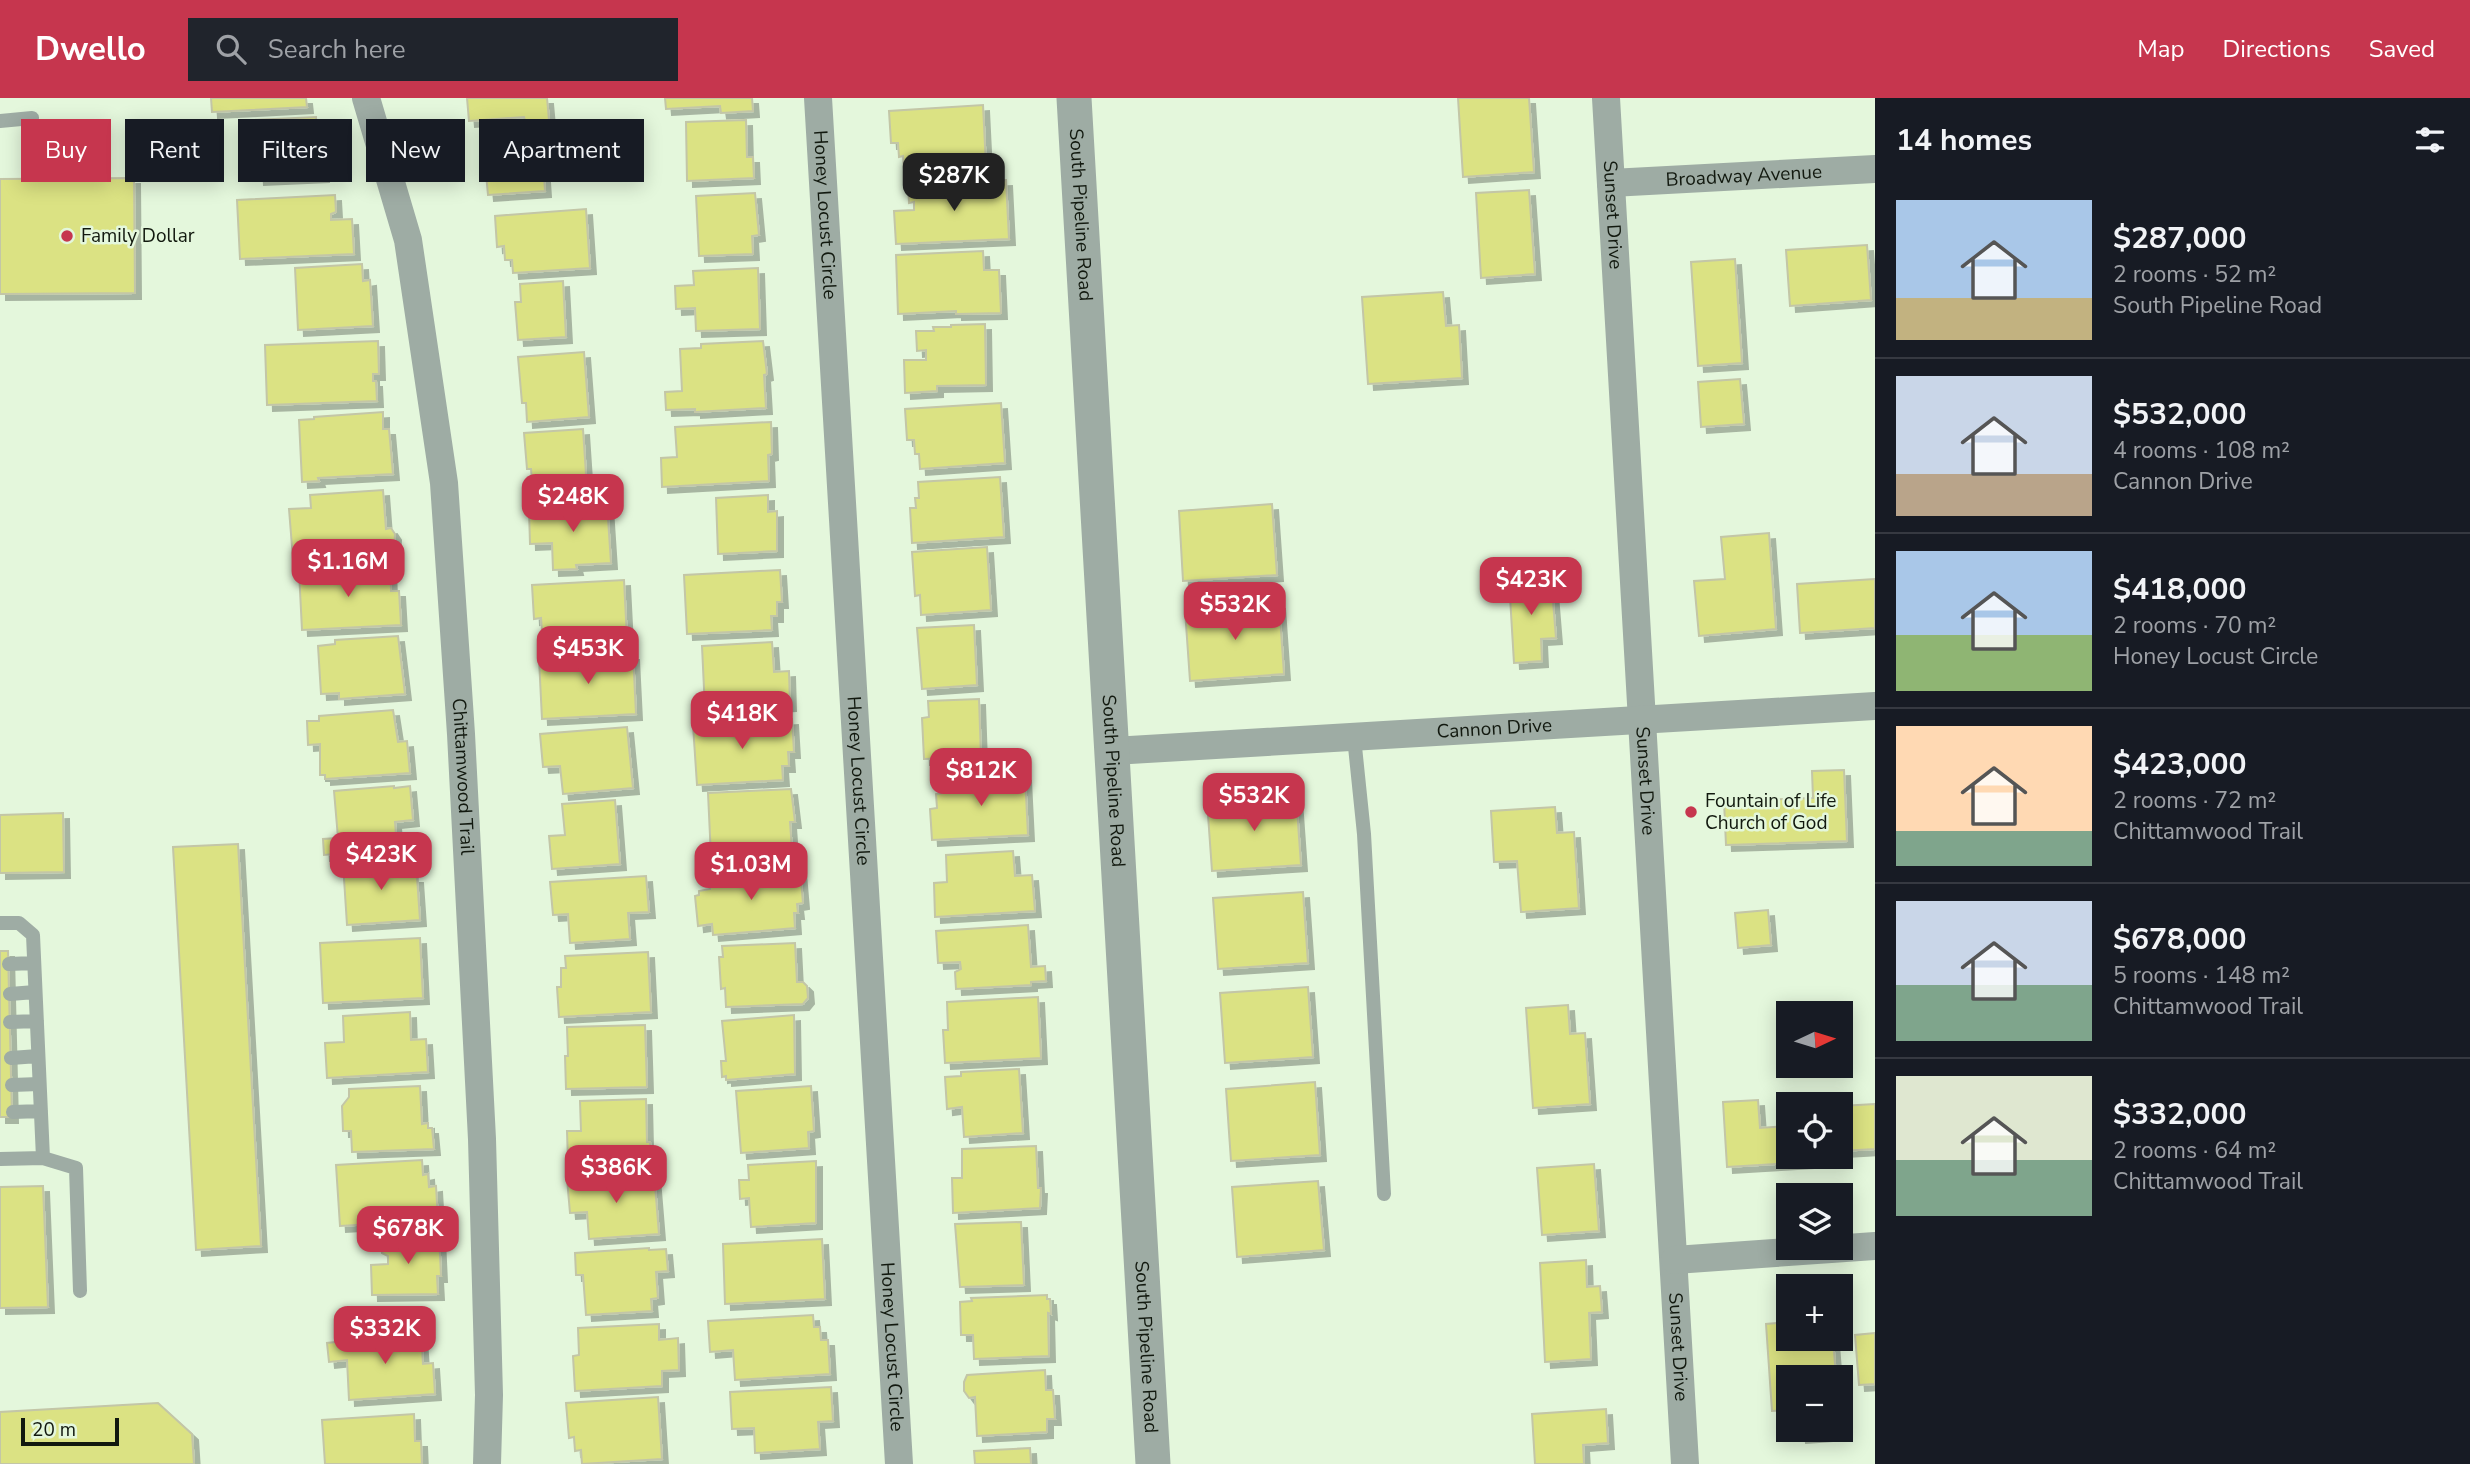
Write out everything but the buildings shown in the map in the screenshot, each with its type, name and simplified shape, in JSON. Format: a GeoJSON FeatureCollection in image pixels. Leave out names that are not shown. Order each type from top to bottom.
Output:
{"type":"FeatureCollection","features":[{"type":"Feature","properties":{"kind":"street","name":"Chittamwood Trail"},"geometry":{"type":"LineString","coordinates":[[366,98],[408,240],[444,483],[461,734],[482,1139],[489,1395],[487,1464]]}},
{"type":"Feature","properties":{"kind":"street","name":"Honey Locust Circle"},"geometry":{"type":"LineString","coordinates":[[818,98],[899,1464]]}},
{"type":"Feature","properties":{"kind":"street","name":"South Pipeline Road"},"geometry":{"type":"LineString","coordinates":[[1074,98],[1153,1464]]}},
{"type":"Feature","properties":{"kind":"street","name":"Sunset Drive"},"geometry":{"type":"LineString","coordinates":[[1606,98],[1685,1464]]}},
{"type":"Feature","properties":{"kind":"street","name":"Broadway Avenue"},"geometry":{"type":"LineString","coordinates":[[1611,183],[1875,169]]}},
{"type":"Feature","properties":{"kind":"street","name":"Cannon Drive"},"geometry":{"type":"LineString","coordinates":[[1113,751],[1875,706]]}},
{"type":"Feature","properties":{"kind":"street"},"geometry":{"type":"LineString","coordinates":[[1675,1260],[1875,1247]]}},
{"type":"Feature","properties":{"kind":"lane"},"geometry":{"type":"LineString","coordinates":[[0,121],[32,118]]}},
{"type":"Feature","properties":{"kind":"lane"},"geometry":{"type":"LineString","coordinates":[[1354,737],[1364,834],[1384,1194]]}},
{"type":"Feature","properties":{"kind":"lane"},"geometry":{"type":"LineString","coordinates":[[0,923],[19,923],[33,934],[43,1158]]}},
{"type":"Feature","properties":{"kind":"lane"},"geometry":{"type":"LineString","coordinates":[[9,964],[34,963]]}},
{"type":"Feature","properties":{"kind":"lane"},"geometry":{"type":"LineString","coordinates":[[10,994],[35,992]]}},
{"type":"Feature","properties":{"kind":"lane"},"geometry":{"type":"LineString","coordinates":[[10,1022],[37,1021]]}},
{"type":"Feature","properties":{"kind":"lane"},"geometry":{"type":"LineString","coordinates":[[11,1058],[38,1056]]}},
{"type":"Feature","properties":{"kind":"lane"},"geometry":{"type":"LineString","coordinates":[[12,1086],[39,1084]]}},
{"type":"Feature","properties":{"kind":"lane"},"geometry":{"type":"LineString","coordinates":[[13,1112],[41,1111]]}},
{"type":"Feature","properties":{"kind":"lane"},"geometry":{"type":"LineString","coordinates":[[0,1159],[43,1158],[76,1168],[80,1291]]}},
{"type":"Feature","properties":{"kind":"place","name":"Family Dollar"},"geometry":{"type":"Point","coordinates":[67,236]}},
{"type":"Feature","properties":{"kind":"place","name":"Fountain of Life Church of God"},"geometry":{"type":"Point","coordinates":[1691,812]}}]}
